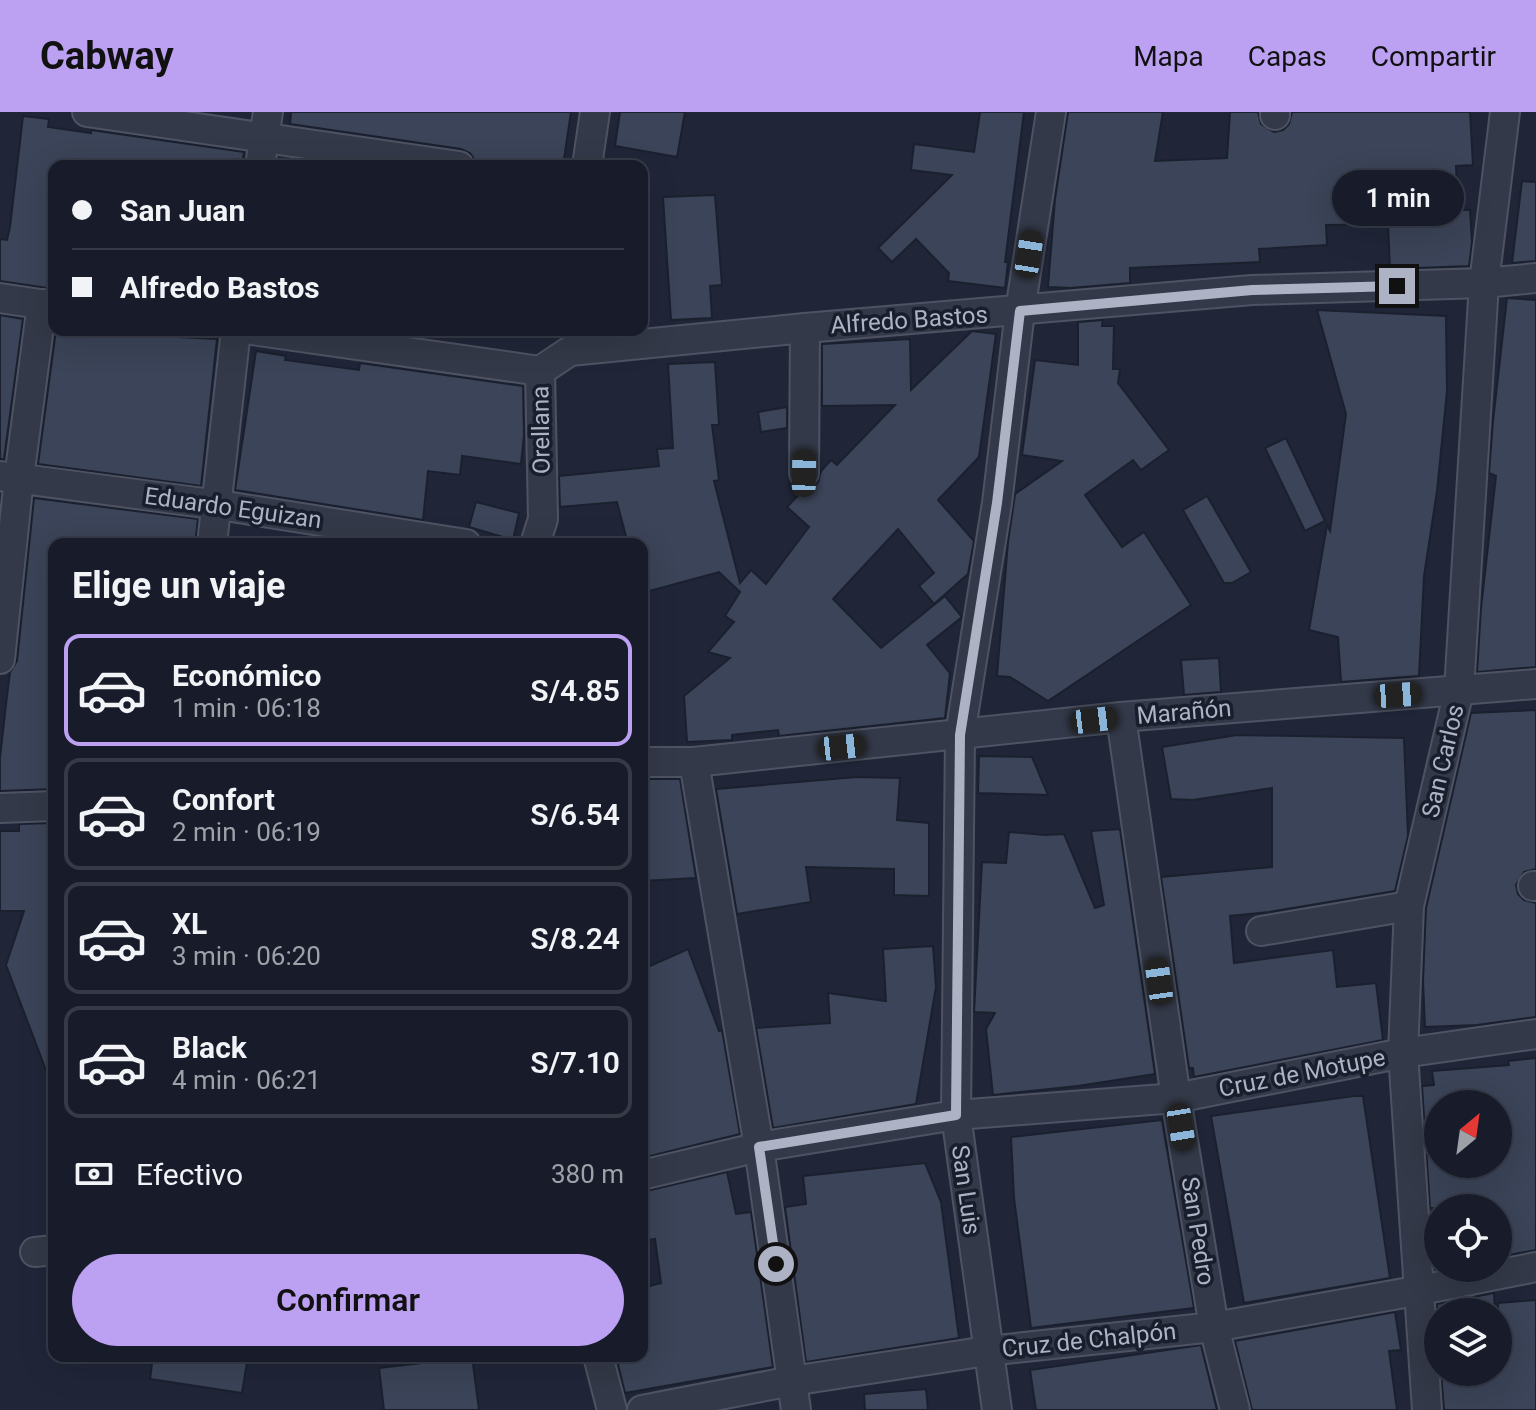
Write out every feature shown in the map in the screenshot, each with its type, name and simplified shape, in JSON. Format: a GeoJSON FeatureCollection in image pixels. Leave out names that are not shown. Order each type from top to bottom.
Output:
{"type":"FeatureCollection","features":[{"type":"Feature","properties":{"kind":"street"},"geometry":{"type":"LineString","coordinates":[[87,112],[266,125],[431,160]]}},
{"type":"Feature","properties":{"kind":"street"},"geometry":{"type":"LineString","coordinates":[[588,160],[595,112]]}},
{"type":"Feature","properties":{"kind":"street","name":"San Luis"},"geometry":{"type":"LineString","coordinates":[[997,1410],[956,1115],[960,735],[997,503],[1020,311],[1051,112]]}},
{"type":"Feature","properties":{"kind":"street","name":"San Carlos"},"geometry":{"type":"LineString","coordinates":[[1427,1410],[1403,1053],[1409,906],[1459,690],[1484,283],[1505,112]]}},
{"type":"Feature","properties":{"kind":"street"},"geometry":{"type":"LineString","coordinates":[[261,160],[266,125]]}},
{"type":"Feature","properties":{"kind":"street","name":"Alfredo Bastos"},"geometry":{"type":"LineString","coordinates":[[570,340],[805,328],[1252,290],[1484,283],[1536,278]]}},
{"type":"Feature","properties":{"kind":"street"},"geometry":{"type":"LineString","coordinates":[[0,298],[48,305],[10,477],[1,650]]}},
{"type":"Feature","properties":{"kind":"street"},"geometry":{"type":"LineString","coordinates":[[804,473],[805,328]]}},
{"type":"Feature","properties":{"kind":"street"},"geometry":{"type":"LineString","coordinates":[[213,538],[235,336]]}},
{"type":"Feature","properties":{"kind":"street"},"geometry":{"type":"LineString","coordinates":[[294,336],[540,371]]}},
{"type":"Feature","properties":{"kind":"street","name":"Orellana"},"geometry":{"type":"LineString","coordinates":[[537,538],[543,519],[540,371],[570,340]]}},
{"type":"Feature","properties":{"kind":"street","name":"Eduardo Eguizan"},"geometry":{"type":"LineString","coordinates":[[10,477],[219,505],[428,538]]}},
{"type":"Feature","properties":{"kind":"street","name":"Marañón"},"geometry":{"type":"LineString","coordinates":[[648,762],[694,762],[1121,717],[1536,684]]}},
{"type":"Feature","properties":{"kind":"street","name":"San Pedro"},"geometry":{"type":"LineString","coordinates":[[1121,717],[1176,1098],[1214,1327],[1235,1410]]}},
{"type":"Feature","properties":{"kind":"street"},"geometry":{"type":"LineString","coordinates":[[694,762],[759,1147],[796,1410]]}},
{"type":"Feature","properties":{"kind":"street"},"geometry":{"type":"LineString","coordinates":[[0,808],[48,806]]}},
{"type":"Feature","properties":{"kind":"street"},"geometry":{"type":"LineString","coordinates":[[1261,931],[1409,906]]}},
{"type":"Feature","properties":{"kind":"street","name":"Cruz de Motupe"},"geometry":{"type":"LineString","coordinates":[[648,1174],[759,1147],[956,1115],[1176,1098],[1403,1053],[1536,1034]]}},
{"type":"Feature","properties":{"kind":"street","name":"Cruz de Chalpón"},"geometry":{"type":"LineString","coordinates":[[642,1410],[792,1381],[987,1351],[1214,1327],[1536,1267]]}},
{"type":"Feature","properties":{"kind":"street"},"geometry":{"type":"LineString","coordinates":[[600,1362],[612,1410]]}},
{"type":"Feature","properties":{"kind":"building"},"geometry":{"type":"Polygon","coordinates":[[[291,112],[571,112],[564,160],[475,160],[470,153],[461,149],[290,124],[291,112]]]}},
{"type":"Feature","properties":{"kind":"building"},"geometry":{"type":"Polygon","coordinates":[[[620,112],[685,112],[677,157],[615,146],[620,112]]]}},
{"type":"Feature","properties":{"kind":"building"},"geometry":{"type":"Polygon","coordinates":[[[980,112],[1024,112],[1005,262],[1008,262],[1005,288],[948,281],[949,273],[916,239],[892,262],[878,248],[952,175],[911,170],[914,144],[974,152],[980,112]]]}},
{"type":"Feature","properties":{"kind":"building"},"geometry":{"type":"Polygon","coordinates":[[[1068,112],[1163,112],[1155,161],[1227,158],[1230,112],[1258,112],[1261,124],[1274,132],[1283,130],[1289,124],[1292,112],[1470,112],[1473,165],[1456,166],[1458,210],[1470,210],[1472,242],[1469,266],[1390,269],[1388,224],[1326,225],[1327,245],[1259,249],[1260,262],[1130,268],[1130,283],[1048,287],[1055,199],[1068,112]]]}},
{"type":"Feature","properties":{"kind":"building"},"geometry":{"type":"Polygon","coordinates":[[[23,116],[49,119],[48,127],[91,133],[91,130],[244,152],[243,160],[48,160],[48,288],[0,281],[0,239],[7,240],[23,116]]]}},
{"type":"Feature","properties":{"kind":"building"},"geometry":{"type":"Polygon","coordinates":[[[1522,181],[1536,182],[1536,261],[1512,263],[1522,181]]]}},
{"type":"Feature","properties":{"kind":"building"},"geometry":{"type":"Polygon","coordinates":[[[715,195],[722,285],[710,286],[712,318],[671,320],[663,197],[715,195]]]}},
{"type":"Feature","properties":{"kind":"building"},"geometry":{"type":"Polygon","coordinates":[[[1507,298],[1536,300],[1536,667],[1477,672],[1496,476],[1489,473],[1493,421],[1507,298]]]}},
{"type":"Feature","properties":{"kind":"building"},"geometry":{"type":"Polygon","coordinates":[[[1317,310],[1446,316],[1447,391],[1437,491],[1424,576],[1419,676],[1341,682],[1338,637],[1309,630],[1327,525],[1330,531],[1346,414],[1317,310]]]}},
{"type":"Feature","properties":{"kind":"building"},"geometry":{"type":"Polygon","coordinates":[[[0,315],[23,319],[4,459],[0,459],[0,315]]]}},
{"type":"Feature","properties":{"kind":"building"},"geometry":{"type":"Polygon","coordinates":[[[1103,320],[1102,326],[1114,326],[1113,369],[1120,369],[1118,383],[1169,450],[1141,470],[1133,460],[1085,495],[1122,547],[1144,532],[1191,605],[1048,701],[1010,677],[997,676],[1008,542],[1015,494],[1062,461],[1022,455],[1035,360],[1078,365],[1078,322],[1103,320]]]}},
{"type":"Feature","properties":{"kind":"building"},"geometry":{"type":"Polygon","coordinates":[[[972,331],[996,334],[979,457],[938,500],[974,541],[968,574],[934,604],[919,586],[934,573],[898,529],[833,599],[881,648],[945,596],[962,617],[927,645],[950,673],[945,718],[779,736],[778,730],[732,735],[732,740],[687,742],[684,696],[730,658],[708,652],[734,622],[725,616],[740,592],[719,572],[648,591],[648,538],[626,538],[617,502],[560,507],[559,476],[659,466],[657,449],[673,448],[668,364],[715,362],[719,425],[712,425],[719,480],[714,481],[740,583],[751,570],[766,584],[809,527],[787,507],[803,490],[812,488],[818,482],[821,471],[831,460],[837,465],[895,405],[822,406],[822,344],[910,339],[911,390],[972,331]]]}},
{"type":"Feature","properties":{"kind":"building"},"geometry":{"type":"Polygon","coordinates":[[[55,336],[217,339],[201,486],[38,464],[55,336]]]}},
{"type":"Feature","properties":{"kind":"building"},"geometry":{"type":"Polygon","coordinates":[[[256,351],[286,356],[285,360],[359,370],[360,363],[523,386],[521,464],[462,456],[460,475],[428,471],[423,520],[235,490],[256,351]]]}},
{"type":"Feature","properties":{"kind":"building"},"geometry":{"type":"Polygon","coordinates":[[[787,407],[787,428],[761,432],[758,412],[787,407]]]}},
{"type":"Feature","properties":{"kind":"building"},"geometry":{"type":"Polygon","coordinates":[[[1286,438],[1325,521],[1305,531],[1265,448],[1286,438]]]}},
{"type":"Feature","properties":{"kind":"building"},"geometry":{"type":"Polygon","coordinates":[[[1207,496],[1251,572],[1232,583],[1224,583],[1183,510],[1207,496]]]}},
{"type":"Feature","properties":{"kind":"building"},"geometry":{"type":"Polygon","coordinates":[[[34,498],[198,519],[196,538],[48,538],[48,789],[0,791],[0,758],[10,672],[17,661],[34,498]]]}},
{"type":"Feature","properties":{"kind":"building"},"geometry":{"type":"Polygon","coordinates":[[[476,502],[519,513],[513,538],[469,527],[476,502]]]}},
{"type":"Feature","properties":{"kind":"building"},"geometry":{"type":"Polygon","coordinates":[[[1219,658],[1221,692],[1184,695],[1181,660],[1219,658]]]}},
{"type":"Feature","properties":{"kind":"building"},"geometry":{"type":"Polygon","coordinates":[[[1536,710],[1536,869],[1524,872],[1516,885],[1518,894],[1524,900],[1536,903],[1536,1017],[1477,1025],[1425,1027],[1426,908],[1471,713],[1536,710]]]}},
{"type":"Feature","properties":{"kind":"building"},"geometry":{"type":"Polygon","coordinates":[[[1237,735],[1404,738],[1408,836],[1395,891],[1230,916],[1234,963],[1333,950],[1337,987],[1376,983],[1383,1040],[1194,1077],[1193,1068],[1189,1068],[1161,877],[1272,867],[1272,788],[1193,800],[1171,799],[1162,747],[1237,735]]]}},
{"type":"Feature","properties":{"kind":"building"},"geometry":{"type":"Polygon","coordinates":[[[979,756],[1032,757],[1048,795],[978,793],[979,756]]]}},
{"type":"Feature","properties":{"kind":"building"},"geometry":{"type":"Polygon","coordinates":[[[857,777],[900,778],[897,820],[929,823],[929,896],[894,895],[894,869],[806,867],[811,902],[737,914],[716,789],[857,777]]]}},
{"type":"Feature","properties":{"kind":"building"},"geometry":{"type":"Polygon","coordinates":[[[648,779],[680,779],[696,878],[648,881],[648,779]]]}},
{"type":"Feature","properties":{"kind":"building"},"geometry":{"type":"Polygon","coordinates":[[[48,823],[48,1075],[6,965],[24,911],[0,911],[0,831],[19,831],[19,824],[48,823]]]}},
{"type":"Feature","properties":{"kind":"building"},"geometry":{"type":"Polygon","coordinates":[[[1120,829],[1155,1074],[993,1095],[986,1029],[995,1013],[974,1012],[982,862],[1006,863],[1009,832],[1064,834],[1095,908],[1104,905],[1091,831],[1120,829]]]}},
{"type":"Feature","properties":{"kind":"building"},"geometry":{"type":"Polygon","coordinates":[[[933,946],[936,987],[916,1104],[773,1128],[756,1028],[830,1023],[828,993],[886,1001],[883,949],[933,946]]]}},
{"type":"Feature","properties":{"kind":"building"},"geometry":{"type":"Polygon","coordinates":[[[688,949],[719,1031],[722,1030],[740,1134],[648,1157],[650,966],[688,949]]]}},
{"type":"Feature","properties":{"kind":"building"},"geometry":{"type":"Polygon","coordinates":[[[1536,1058],[1536,1250],[1512,1254],[1512,1194],[1429,1194],[1428,1178],[1512,1178],[1512,1090],[1424,1090],[1424,1116],[1422,1086],[1434,1085],[1432,1071],[1509,1065],[1508,1061],[1536,1058]]]}},
{"type":"Feature","properties":{"kind":"building"},"geometry":{"type":"Polygon","coordinates":[[[1363,1096],[1390,1278],[1244,1303],[1211,1116],[1363,1096]]]}},
{"type":"Feature","properties":{"kind":"building"},"geometry":{"type":"Polygon","coordinates":[[[1162,1120],[1194,1308],[1031,1328],[1014,1198],[1011,1137],[1162,1120]]]}},
{"type":"Feature","properties":{"kind":"building"},"geometry":{"type":"Polygon","coordinates":[[[925,1163],[941,1202],[959,1338],[806,1362],[785,1207],[806,1204],[803,1176],[925,1163]]]}},
{"type":"Feature","properties":{"kind":"building"},"geometry":{"type":"Polygon","coordinates":[[[727,1172],[736,1214],[751,1212],[773,1367],[625,1393],[617,1362],[648,1362],[648,1286],[661,1283],[655,1239],[648,1240],[648,1191],[727,1172]]]}},
{"type":"Feature","properties":{"kind":"building"},"geometry":{"type":"Polygon","coordinates":[[[1494,1293],[1494,1298],[1468,1298],[1494,1293]]]}},
{"type":"Feature","properties":{"kind":"building"},"geometry":{"type":"Polygon","coordinates":[[[1536,1300],[1536,1410],[1444,1410],[1442,1386],[1512,1386],[1512,1302],[1536,1300]]]}},
{"type":"Feature","properties":{"kind":"building"},"geometry":{"type":"Polygon","coordinates":[[[1395,1312],[1401,1350],[1389,1351],[1397,1410],[1252,1410],[1235,1341],[1395,1312]]]}},
{"type":"Feature","properties":{"kind":"building"},"geometry":{"type":"Polygon","coordinates":[[[1201,1345],[1217,1410],[1036,1410],[1030,1370],[1201,1345]]]}},
{"type":"Feature","properties":{"kind":"building"},"geometry":{"type":"Polygon","coordinates":[[[152,1362],[247,1362],[242,1393],[150,1379],[152,1362]]]}},
{"type":"Feature","properties":{"kind":"building"},"geometry":{"type":"Polygon","coordinates":[[[430,1362],[473,1362],[479,1410],[384,1410],[379,1368],[430,1362]]]}},
{"type":"Feature","properties":{"kind":"building"},"geometry":{"type":"Polygon","coordinates":[[[926,1389],[928,1410],[865,1410],[864,1394],[926,1389]]]}},
{"type":"Feature","properties":{"kind":"route"},"geometry":{"type":"LineString","coordinates":[[776,1264],[759,1147],[956,1115],[960,735],[997,503],[1020,311],[1252,290],[1397,286]]}}]}
